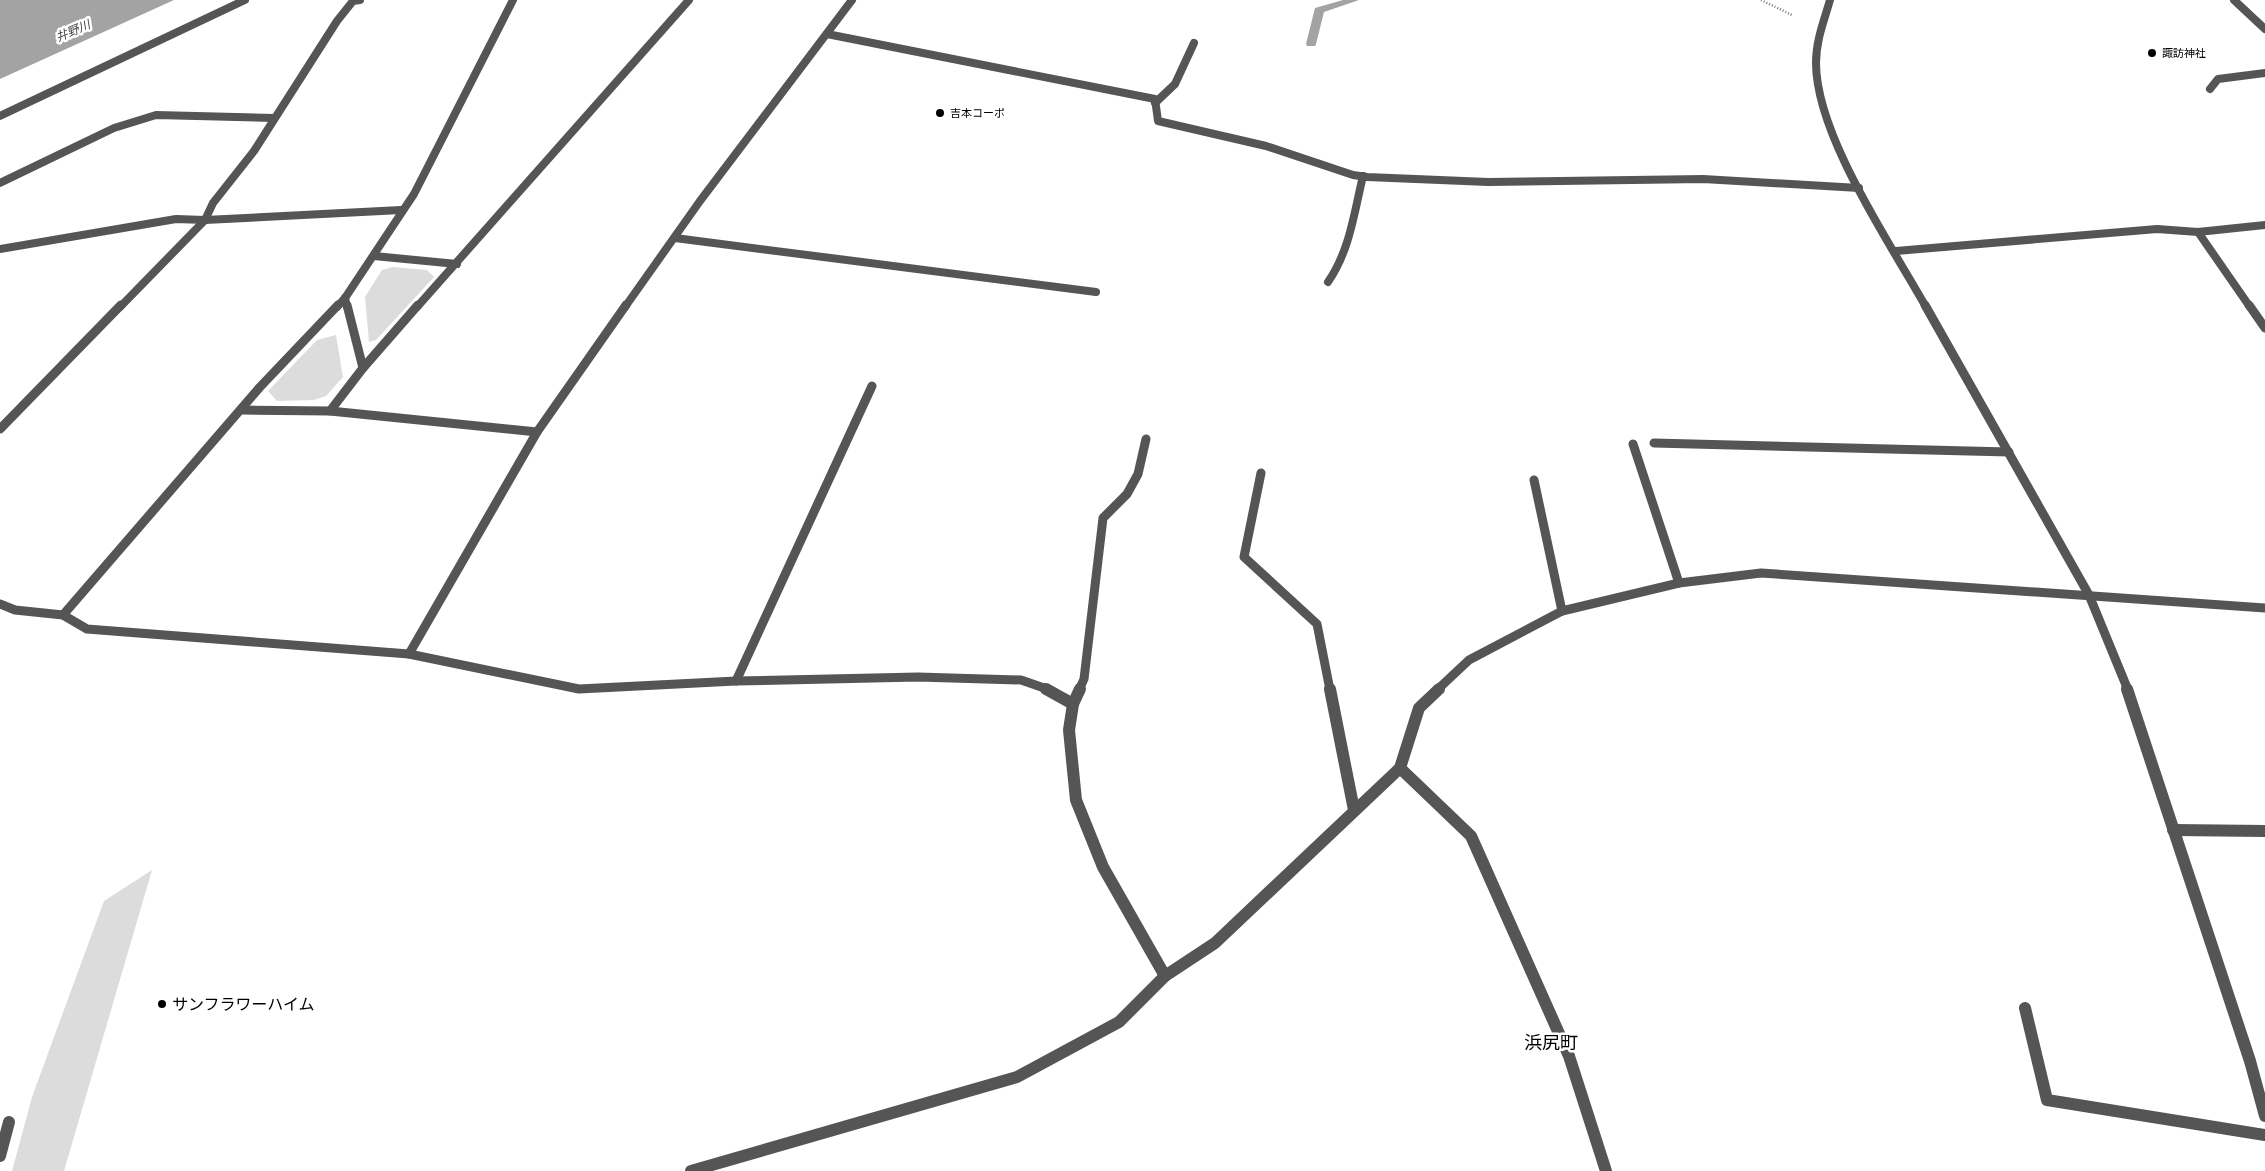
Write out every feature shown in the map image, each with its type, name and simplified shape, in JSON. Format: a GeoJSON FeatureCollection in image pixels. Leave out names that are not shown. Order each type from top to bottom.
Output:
{"type":"FeatureCollection","features":[{"type":"Feature","properties":{"kind":"street"},"geometry":{"type":"LineString","coordinates":[[0,116],[245,0]]}},
{"type":"Feature","properties":{"kind":"street"},"geometry":{"type":"LineString","coordinates":[[0,429],[205,220],[213,203],[254,151],[337,22],[355,0]]}},
{"type":"Feature","properties":{"kind":"street"},"geometry":{"type":"LineString","coordinates":[[63,615],[260,387],[345,298],[374,256],[401,210],[414,194],[513,0]]}},
{"type":"Feature","properties":{"kind":"street"},"geometry":{"type":"LineString","coordinates":[[330,411],[363,368],[689,0]]}},
{"type":"Feature","properties":{"kind":"street"},"geometry":{"type":"LineString","coordinates":[[409,654],[537,432],[700,201],[852,0]]}},
{"type":"Feature","properties":{"kind":"street"},"geometry":{"type":"LineString","coordinates":[[1830,0],[1817,45],[1818,76],[1823,106],[1831,134],[1859,188],[2089,596],[2133,704],[2250,1061],[2265,1116]]}},
{"type":"Feature","properties":{"kind":"street"},"geometry":{"type":"LineString","coordinates":[[2234,0],[2265,29]]}},
{"type":"Feature","properties":{"kind":"street"},"geometry":{"type":"LineString","coordinates":[[827,34],[1154,99],[1158,122],[1266,146],[1353,175],[1488,182],[1703,179],[1859,188]]}},
{"type":"Feature","properties":{"kind":"street"},"geometry":{"type":"LineString","coordinates":[[1156,103],[1170,93],[1178,82],[1194,43]]}},
{"type":"Feature","properties":{"kind":"street"},"geometry":{"type":"LineString","coordinates":[[2210,88],[2218,79],[2265,73]]}},
{"type":"Feature","properties":{"kind":"street"},"geometry":{"type":"LineString","coordinates":[[0,183],[114,128],[156,115],[274,118]]}},
{"type":"Feature","properties":{"kind":"street"},"geometry":{"type":"LineString","coordinates":[[1328,282],[1339,268],[1345,252],[1363,176]]}},
{"type":"Feature","properties":{"kind":"street"},"geometry":{"type":"LineString","coordinates":[[0,249],[176,219],[205,220],[401,210]]}},
{"type":"Feature","properties":{"kind":"street"},"geometry":{"type":"LineString","coordinates":[[1896,251],[2157,229],[2198,232],[2265,225]]}},
{"type":"Feature","properties":{"kind":"street"},"geometry":{"type":"LineString","coordinates":[[2198,232],[2265,328]]}},
{"type":"Feature","properties":{"kind":"street"},"geometry":{"type":"LineString","coordinates":[[675,238],[1096,292]]}},
{"type":"Feature","properties":{"kind":"street"},"geometry":{"type":"LineString","coordinates":[[374,256],[457,264]]}},
{"type":"Feature","properties":{"kind":"street"},"geometry":{"type":"LineString","coordinates":[[345,298],[363,368]]}},
{"type":"Feature","properties":{"kind":"street"},"geometry":{"type":"LineString","coordinates":[[736,681],[872,386]]}},
{"type":"Feature","properties":{"kind":"street"},"geometry":{"type":"LineString","coordinates":[[242,410],[330,411],[537,432]]}},
{"type":"Feature","properties":{"kind":"street"},"geometry":{"type":"LineString","coordinates":[[1146,439],[1138,474],[1127,494],[1103,518],[1084,679],[1073,704],[1068,730],[1076,800],[1103,868],[1165,976]]}},
{"type":"Feature","properties":{"kind":"street"},"geometry":{"type":"LineString","coordinates":[[1654,443],[2009,452]]}},
{"type":"Feature","properties":{"kind":"street"},"geometry":{"type":"LineString","coordinates":[[1633,444],[1679,583]]}},
{"type":"Feature","properties":{"kind":"street"},"geometry":{"type":"LineString","coordinates":[[1260,473],[1244,557],[1317,624],[1354,810]]}},
{"type":"Feature","properties":{"kind":"street"},"geometry":{"type":"LineString","coordinates":[[1534,480],[1562,611]]}},
{"type":"Feature","properties":{"kind":"street"},"geometry":{"type":"LineString","coordinates":[[691,1171],[727,1165],[1017,1077],[1119,1022],[1165,976],[1215,944],[1400,768],[1419,708],[1470,660],[1562,611],[1679,583],[1761,573],[2265,608]]}},
{"type":"Feature","properties":{"kind":"street"},"geometry":{"type":"LineString","coordinates":[[0,604],[15,610],[63,615],[87,629],[409,654],[579,689],[736,681],[918,678],[1021,680],[1054,692],[1073,704]]}},
{"type":"Feature","properties":{"kind":"street"},"geometry":{"type":"LineString","coordinates":[[1400,768],[1470,836],[1569,1056],[1606,1171]]}},
{"type":"Feature","properties":{"kind":"street"},"geometry":{"type":"LineString","coordinates":[[2173,830],[2265,831]]}},
{"type":"Feature","properties":{"kind":"street"},"geometry":{"type":"LineString","coordinates":[[2025,1008],[2047,1100],[2265,1134]]}},
{"type":"Feature","properties":{"kind":"street"},"geometry":{"type":"LineString","coordinates":[[0,1156],[9,1122]]}},
{"type":"Feature","properties":{"kind":"shaded area"},"geometry":{"type":"Polygon","coordinates":[[[393,267],[427,270],[434,277],[376,340],[369,342],[365,297],[382,270],[393,267]]]}},
{"type":"Feature","properties":{"kind":"shaded area"},"geometry":{"type":"Polygon","coordinates":[[[336,335],[343,377],[326,396],[314,400],[277,401],[268,391],[317,340],[336,335]]]}},
{"type":"Feature","properties":{"kind":"shaded area"},"geometry":{"type":"Polygon","coordinates":[[[152,870],[64,1171],[12,1171],[32,1097],[104,901],[152,870]]]}},
{"type":"Feature","properties":{"kind":"water","name":"井野川"},"geometry":{"type":"Polygon","coordinates":[[[0,0],[174,0],[0,79],[0,0]]]}},
{"type":"Feature","properties":{"kind":"waterway"},"geometry":{"type":"LineString","coordinates":[[1311,44],[1319,10],[1354,0]]}},
{"type":"Feature","properties":{"kind":"place","name":"諏訪神社"},"geometry":{"type":"Point","coordinates":[2152,53]}},
{"type":"Feature","properties":{"kind":"place","name":"吉本コーポ"},"geometry":{"type":"Point","coordinates":[940,113]}},
{"type":"Feature","properties":{"kind":"place","name":"サンフラワーハイム"},"geometry":{"type":"Point","coordinates":[162,1004]}},
{"type":"Feature","properties":{"kind":"district","name":"浜尻町"},"geometry":{"type":"Point","coordinates":[1551,1043]}}]}
